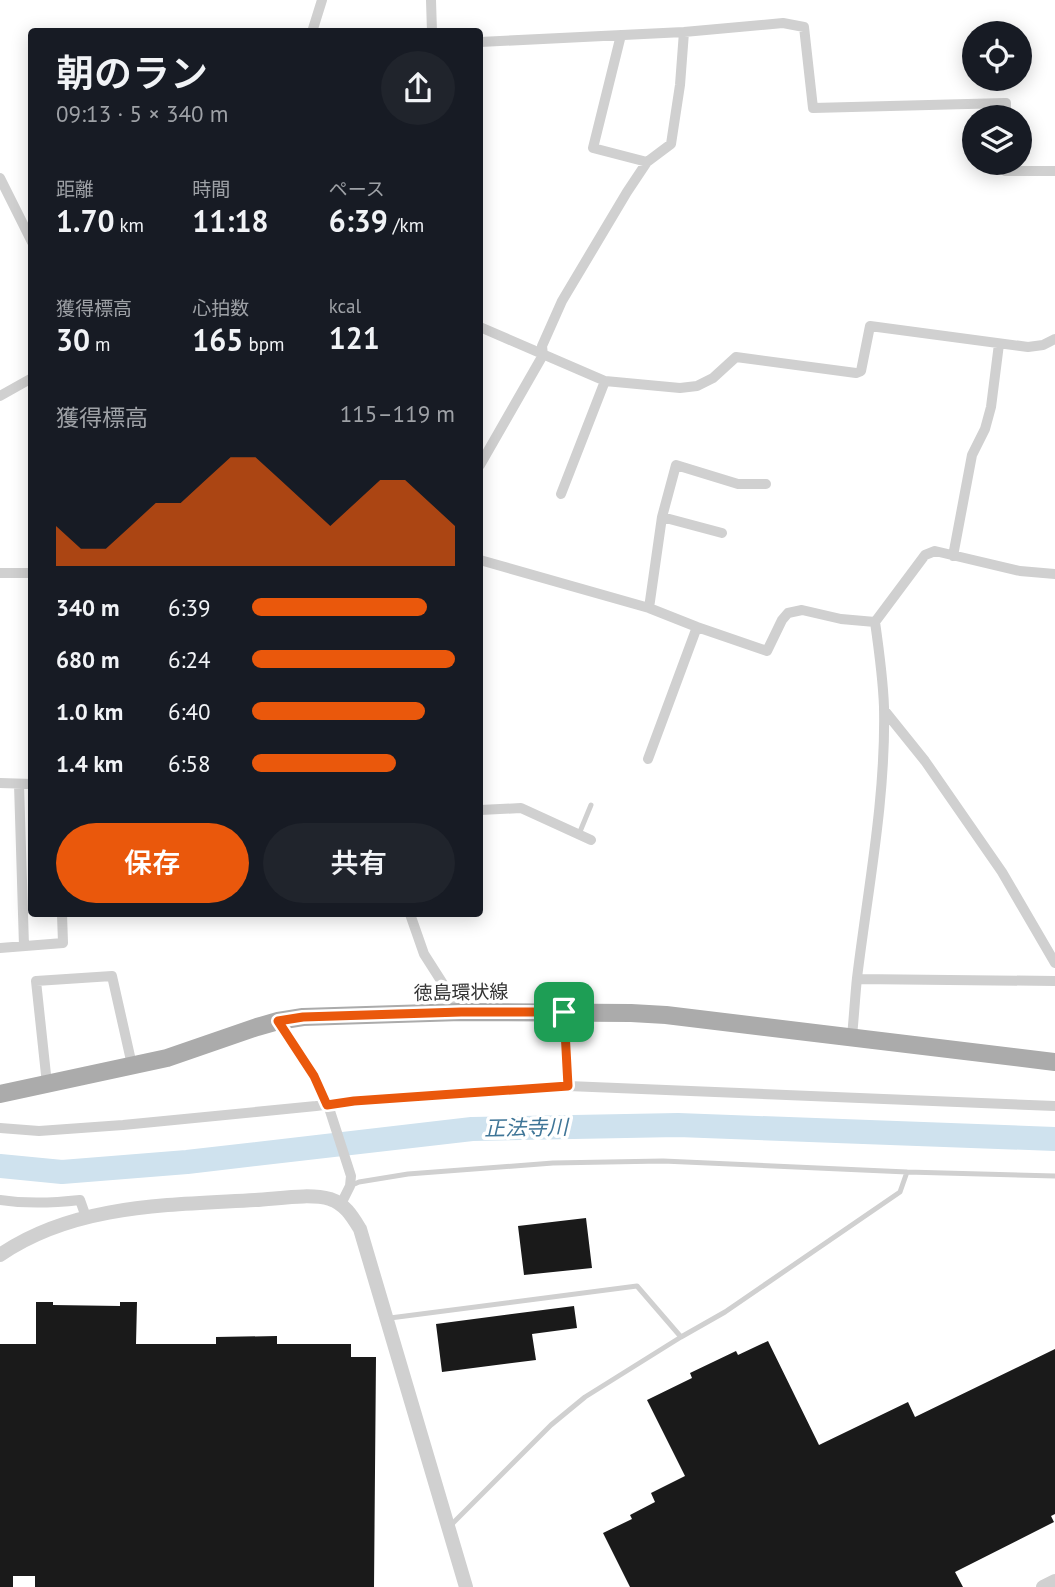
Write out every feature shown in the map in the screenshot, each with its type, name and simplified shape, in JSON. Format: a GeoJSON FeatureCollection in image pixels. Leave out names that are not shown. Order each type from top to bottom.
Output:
{"type":"FeatureCollection","features":[{"type":"Feature","properties":{"kind":"main road","name":"徳島環状線"},"geometry":{"type":"LineString","coordinates":[[0,1094],[167,1058],[278,1021],[326,1016],[461,1012],[666,1015],[1055,1062]]}},
{"type":"Feature","properties":{"kind":"street"},"geometry":{"type":"LineString","coordinates":[[313,28],[322,0]]}},
{"type":"Feature","properties":{"kind":"street"},"geometry":{"type":"LineString","coordinates":[[430,0],[432,28]]}},
{"type":"Feature","properties":{"kind":"street"},"geometry":{"type":"LineString","coordinates":[[483,41],[621,36],[783,23],[804,27],[813,108],[1006,105]]}},
{"type":"Feature","properties":{"kind":"street"},"geometry":{"type":"LineString","coordinates":[[483,460],[543,355],[542,346],[562,301],[647,162],[671,144],[680,85],[684,32]]}},
{"type":"Feature","properties":{"kind":"street"},"geometry":{"type":"LineString","coordinates":[[621,36],[593,148],[647,162]]}},
{"type":"Feature","properties":{"kind":"street"},"geometry":{"type":"LineString","coordinates":[[1032,171],[1055,171]]}},
{"type":"Feature","properties":{"kind":"street"},"geometry":{"type":"LineString","coordinates":[[0,177],[28,234]]}},
{"type":"Feature","properties":{"kind":"street"},"geometry":{"type":"LineString","coordinates":[[483,328],[605,381],[680,388],[696,386],[713,378],[736,357],[856,373],[861,371],[870,326],[1028,347],[1043,345],[1055,339]]}},
{"type":"Feature","properties":{"kind":"street"},"geometry":{"type":"LineString","coordinates":[[953,556],[972,454],[985,429],[991,407],[999,344]]}},
{"type":"Feature","properties":{"kind":"street"},"geometry":{"type":"LineString","coordinates":[[0,396],[28,380]]}},
{"type":"Feature","properties":{"kind":"street"},"geometry":{"type":"LineString","coordinates":[[561,494],[605,381]]}},
{"type":"Feature","properties":{"kind":"street"},"geometry":{"type":"LineString","coordinates":[[649,608],[662,517],[676,465],[738,484],[766,484]]}},
{"type":"Feature","properties":{"kind":"street"},"geometry":{"type":"LineString","coordinates":[[662,517],[722,533]]}},
{"type":"Feature","properties":{"kind":"street"},"geometry":{"type":"LineString","coordinates":[[852,1036],[883,763],[882,670],[875,622],[926,555],[935,551],[1020,570],[1055,574]]}},
{"type":"Feature","properties":{"kind":"street"},"geometry":{"type":"LineString","coordinates":[[483,561],[649,608],[767,651],[788,613],[802,610],[841,619],[875,622]]}},
{"type":"Feature","properties":{"kind":"street"},"geometry":{"type":"LineString","coordinates":[[0,573],[28,573]]}},
{"type":"Feature","properties":{"kind":"street"},"geometry":{"type":"LineString","coordinates":[[648,759],[697,627]]}},
{"type":"Feature","properties":{"kind":"street"},"geometry":{"type":"LineString","coordinates":[[884,710],[925,761],[1002,872],[1055,963]]}},
{"type":"Feature","properties":{"kind":"street"},"geometry":{"type":"LineString","coordinates":[[0,783],[28,784]]}},
{"type":"Feature","properties":{"kind":"street"},"geometry":{"type":"LineString","coordinates":[[19,784],[24,946]]}},
{"type":"Feature","properties":{"kind":"street"},"geometry":{"type":"LineString","coordinates":[[483,810],[522,808],[591,840]]}},
{"type":"Feature","properties":{"kind":"street"},"geometry":{"type":"LineString","coordinates":[[0,948],[63,943],[62,917]]}},
{"type":"Feature","properties":{"kind":"street"},"geometry":{"type":"LineString","coordinates":[[411,917],[424,954],[461,1012]]}},
{"type":"Feature","properties":{"kind":"street"},"geometry":{"type":"LineString","coordinates":[[47,1084],[36,981],[112,976],[132,1065]]}},
{"type":"Feature","properties":{"kind":"street"},"geometry":{"type":"LineString","coordinates":[[857,979],[1055,981]]}},
{"type":"Feature","properties":{"kind":"street"},"geometry":{"type":"LineString","coordinates":[[564,1012],[568,1086]]}},
{"type":"Feature","properties":{"kind":"street"},"geometry":{"type":"LineString","coordinates":[[278,1021],[314,1076],[328,1108],[351,1181],[341,1204]]}},
{"type":"Feature","properties":{"kind":"street"},"geometry":{"type":"LineString","coordinates":[[0,1128],[39,1131],[137,1124],[328,1108],[354,1101],[568,1086],[1055,1106]]}},
{"type":"Feature","properties":{"kind":"street"},"geometry":{"type":"LineString","coordinates":[[0,1255],[36,1234],[86,1217],[116,1211],[314,1197],[341,1204],[351,1214],[359,1229],[466,1587]]}},
{"type":"Feature","properties":{"kind":"street"},"geometry":{"type":"LineString","coordinates":[[0,1200],[79,1200],[86,1217]]}},
{"type":"Feature","properties":{"kind":"street"},"geometry":{"type":"LineString","coordinates":[[1043,1587],[1055,1581]]}},
{"type":"Feature","properties":{"kind":"lane"},"geometry":{"type":"LineString","coordinates":[[579,834],[591,805]]}},
{"type":"Feature","properties":{"kind":"lane"},"geometry":{"type":"LineString","coordinates":[[351,1181],[553,1163],[663,1161],[1055,1176]]}},
{"type":"Feature","properties":{"kind":"lane"},"geometry":{"type":"LineString","coordinates":[[448,1527],[551,1425],[585,1397],[733,1307],[900,1192],[907,1172]]}},
{"type":"Feature","properties":{"kind":"lane"},"geometry":{"type":"LineString","coordinates":[[387,1318],[637,1286],[681,1337]]}},
{"type":"Feature","properties":{"kind":"building"},"geometry":{"type":"Polygon","coordinates":[[[586,1218],[592,1268],[524,1275],[518,1226],[586,1218]]]}},
{"type":"Feature","properties":{"kind":"building"},"geometry":{"type":"Polygon","coordinates":[[[36,1302],[53,1302],[53,1305],[120,1306],[120,1302],[137,1302],[136,1344],[216,1344],[216,1337],[277,1336],[277,1344],[351,1344],[351,1357],[376,1357],[374,1587],[35,1587],[35,1576],[13,1576],[13,1587],[0,1587],[0,1344],[36,1344],[36,1302]]]}},
{"type":"Feature","properties":{"kind":"building"},"geometry":{"type":"Polygon","coordinates":[[[574,1306],[577,1328],[532,1334],[536,1360],[442,1372],[436,1324],[574,1306]]]}},
{"type":"Feature","properties":{"kind":"building"},"geometry":{"type":"Polygon","coordinates":[[[768,1341],[819,1445],[908,1402],[915,1417],[1055,1349],[1055,1514],[1051,1516],[1054,1522],[955,1572],[963,1587],[630,1587],[603,1533],[632,1519],[630,1515],[655,1502],[651,1493],[685,1476],[647,1400],[692,1378],[690,1373],[736,1351],[738,1355],[768,1341]]]}},
{"type":"Feature","properties":{"kind":"waterway","name":"正法寺川"},"geometry":{"type":"LineString","coordinates":[[0,1166],[62,1172],[187,1162],[472,1129],[678,1125],[1055,1139]]}},
{"type":"Feature","properties":{"kind":"route"},"geometry":{"type":"LineString","coordinates":[[564,1012],[568,1086],[327,1105],[314,1076],[278,1021],[349,1015],[564,1012]]}}]}
